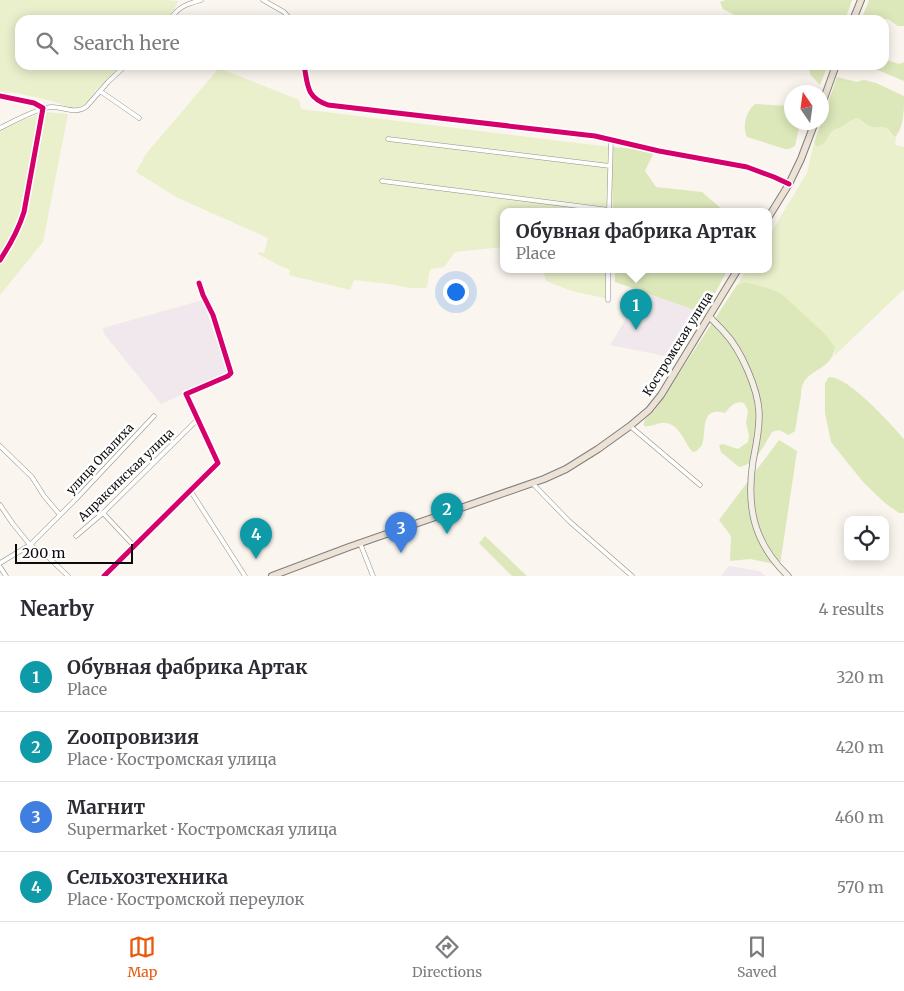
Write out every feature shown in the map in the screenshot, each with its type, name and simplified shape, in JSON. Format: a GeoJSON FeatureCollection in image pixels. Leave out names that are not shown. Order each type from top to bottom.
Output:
{"type":"FeatureCollection","features":[{"type":"Feature","properties":{"kind":"main road"},"geometry":{"type":"LineString","coordinates":[[855,15],[861,0]]}},
{"type":"Feature","properties":{"kind":"main road"},"geometry":{"type":"LineString","coordinates":[[829,85],[834,70]]}},
{"type":"Feature","properties":{"kind":"main road"},"geometry":{"type":"LineString","coordinates":[[772,212],[789,184],[801,159],[811,130]]}},
{"type":"Feature","properties":{"kind":"main road","name":"Костромская улица"},"geometry":{"type":"LineString","coordinates":[[272,576],[360,543],[533,484],[566,469],[598,449],[649,410],[661,395],[736,273]]}},
{"type":"Feature","properties":{"kind":"main road"},"geometry":{"type":"LineString","coordinates":[[709,316],[726,334],[740,356],[753,384],[759,412],[750,498],[754,523],[766,549],[788,576]]}},
{"type":"Feature","properties":{"kind":"street"},"geometry":{"type":"LineString","coordinates":[[182,0],[185,5]]}},
{"type":"Feature","properties":{"kind":"street"},"geometry":{"type":"LineString","coordinates":[[173,15],[185,5],[201,0]]}},
{"type":"Feature","properties":{"kind":"street"},"geometry":{"type":"LineString","coordinates":[[263,0],[287,15]]}},
{"type":"Feature","properties":{"kind":"street"},"geometry":{"type":"LineString","coordinates":[[0,128],[43,108],[52,107],[79,111],[87,106],[121,70]]}},
{"type":"Feature","properties":{"kind":"street"},"geometry":{"type":"LineString","coordinates":[[305,70],[312,97],[318,102],[328,105],[595,136],[659,151],[747,167],[789,184]]}},
{"type":"Feature","properties":{"kind":"street"},"geometry":{"type":"LineString","coordinates":[[100,91],[140,118]]}},
{"type":"Feature","properties":{"kind":"street"},"geometry":{"type":"LineString","coordinates":[[0,96],[34,103],[43,108]]}},
{"type":"Feature","properties":{"kind":"street"},"geometry":{"type":"LineString","coordinates":[[0,260],[24,212],[43,108]]}},
{"type":"Feature","properties":{"kind":"street"},"geometry":{"type":"LineString","coordinates":[[388,139],[610,166]]}},
{"type":"Feature","properties":{"kind":"street"},"geometry":{"type":"LineString","coordinates":[[609,208],[611,139]]}},
{"type":"Feature","properties":{"kind":"street"},"geometry":{"type":"LineString","coordinates":[[382,181],[593,208]]}},
{"type":"Feature","properties":{"kind":"street"},"geometry":{"type":"LineString","coordinates":[[608,273],[608,300]]}},
{"type":"Feature","properties":{"kind":"street"},"geometry":{"type":"LineString","coordinates":[[104,576],[218,463],[186,394],[231,373],[212,315],[199,283]]}},
{"type":"Feature","properties":{"kind":"street","name":"улица Опалиха"},"geometry":{"type":"LineString","coordinates":[[0,563],[30,545],[154,416]]}},
{"type":"Feature","properties":{"kind":"street","name":"Апраксинская улица"},"geometry":{"type":"LineString","coordinates":[[76,536],[103,514],[198,419]]}},
{"type":"Feature","properties":{"kind":"street"},"geometry":{"type":"LineString","coordinates":[[630,426],[700,485]]}},
{"type":"Feature","properties":{"kind":"street"},"geometry":{"type":"LineString","coordinates":[[0,446],[32,477],[44,496],[60,514]]}},
{"type":"Feature","properties":{"kind":"street"},"geometry":{"type":"LineString","coordinates":[[533,484],[569,521],[632,576]]}},
{"type":"Feature","properties":{"kind":"street"},"geometry":{"type":"LineString","coordinates":[[190,490],[245,576]]}},
{"type":"Feature","properties":{"kind":"street"},"geometry":{"type":"LineString","coordinates":[[0,505],[12,524],[30,545],[48,557],[68,576]]}},
{"type":"Feature","properties":{"kind":"street"},"geometry":{"type":"LineString","coordinates":[[103,514],[134,546]]}},
{"type":"Feature","properties":{"kind":"street"},"geometry":{"type":"LineString","coordinates":[[360,543],[373,576]]}},
{"type":"Feature","properties":{"kind":"street"},"geometry":{"type":"LineString","coordinates":[[0,567],[6,576]]}},
{"type":"Feature","properties":{"kind":"shaded area"},"geometry":{"type":"Polygon","coordinates":[[[642,292],[696,310],[665,356],[610,345],[642,292]]]}},
{"type":"Feature","properties":{"kind":"shaded area"},"geometry":{"type":"Polygon","coordinates":[[[203,300],[228,374],[161,404],[104,334],[103,328],[203,300]]]}},
{"type":"Feature","properties":{"kind":"shaded area"},"geometry":{"type":"Polygon","coordinates":[[[729,566],[759,571],[766,576],[721,576],[729,566]]]}},
{"type":"Feature","properties":{"kind":"green space"},"geometry":{"type":"Polygon","coordinates":[[[0,0],[179,1],[170,15],[15,15],[15,70],[118,70],[96,90],[88,102],[75,109],[66,108],[52,101],[17,93],[0,92],[0,0]]]}},
{"type":"Feature","properties":{"kind":"green space"},"geometry":{"type":"Polygon","coordinates":[[[726,0],[852,0],[847,15],[734,15],[723,9],[720,2],[726,0]]]}},
{"type":"Feature","properties":{"kind":"green space"},"geometry":{"type":"Polygon","coordinates":[[[869,0],[904,0],[904,26],[898,26],[889,20],[889,15],[863,15],[869,0]]]}},
{"type":"Feature","properties":{"kind":"green space"},"geometry":{"type":"Polygon","coordinates":[[[889,61],[899,64],[904,62],[904,81],[878,70],[889,70],[889,61]]]}},
{"type":"Feature","properties":{"kind":"green space"},"geometry":{"type":"Polygon","coordinates":[[[217,70],[224,70],[299,100],[301,109],[610,147],[609,208],[500,208],[500,247],[455,252],[444,267],[431,269],[426,288],[410,288],[354,280],[350,290],[289,275],[290,270],[258,254],[259,252],[264,253],[268,238],[178,198],[136,172],[146,154],[217,70]]]}},
{"type":"Feature","properties":{"kind":"green space"},"geometry":{"type":"Polygon","coordinates":[[[810,70],[826,70],[820,85],[810,74],[810,70]]]}},
{"type":"Feature","properties":{"kind":"green space"},"geometry":{"type":"Polygon","coordinates":[[[837,77],[857,82],[864,80],[876,83],[904,96],[904,112],[899,132],[896,136],[893,136],[887,129],[872,127],[858,118],[834,130],[825,143],[816,146],[814,143],[819,130],[829,130],[829,100],[837,77]]]}},
{"type":"Feature","properties":{"kind":"green space"},"geometry":{"type":"Polygon","coordinates":[[[755,104],[784,106],[784,130],[798,130],[795,146],[785,149],[747,137],[745,129],[746,119],[755,104]]]}},
{"type":"Feature","properties":{"kind":"green space"},"geometry":{"type":"Polygon","coordinates":[[[44,112],[68,114],[43,242],[0,295],[0,129],[44,112]]]}},
{"type":"Feature","properties":{"kind":"green space"},"geometry":{"type":"Polygon","coordinates":[[[858,118],[872,127],[887,129],[892,136],[896,136],[895,145],[904,147],[904,289],[832,358],[835,347],[783,295],[744,282],[737,285],[744,273],[772,273],[772,231],[807,173],[814,143],[816,146],[826,141],[833,131],[850,120],[858,118]]]}},
{"type":"Feature","properties":{"kind":"green space"},"geometry":{"type":"Polygon","coordinates":[[[610,147],[655,150],[645,171],[656,187],[702,192],[721,208],[613,208],[610,147]]]}},
{"type":"Feature","properties":{"kind":"green space"},"geometry":{"type":"Polygon","coordinates":[[[544,273],[609,273],[609,299],[572,291],[546,281],[544,273]]]}},
{"type":"Feature","properties":{"kind":"green space"},"geometry":{"type":"Polygon","coordinates":[[[615,273],[726,273],[703,313],[615,282],[615,273]]]}},
{"type":"Feature","properties":{"kind":"green space"},"geometry":{"type":"Polygon","coordinates":[[[744,282],[783,295],[825,334],[835,347],[829,361],[810,375],[802,385],[795,431],[789,435],[779,430],[772,432],[755,458],[750,463],[739,467],[721,452],[719,445],[723,444],[738,449],[748,442],[749,435],[746,423],[748,410],[744,403],[735,403],[725,413],[711,413],[706,422],[702,446],[693,452],[675,427],[667,423],[644,426],[644,423],[647,417],[655,410],[737,285],[744,282]]]}},
{"type":"Feature","properties":{"kind":"green space"},"geometry":{"type":"Polygon","coordinates":[[[829,377],[847,384],[858,392],[904,439],[904,513],[899,513],[885,503],[863,482],[831,442],[825,413],[825,383],[829,377]]]}},
{"type":"Feature","properties":{"kind":"green space"},"geometry":{"type":"Polygon","coordinates":[[[779,440],[797,451],[780,565],[750,559],[730,561],[731,536],[719,520],[779,440]]]}},
{"type":"Feature","properties":{"kind":"green space"},"geometry":{"type":"Polygon","coordinates":[[[485,536],[527,576],[512,576],[479,543],[485,536]]]}},
{"type":"Feature","properties":{"kind":"cycle path"},"geometry":{"type":"LineString","coordinates":[[305,70],[309,90],[321,102],[328,105],[595,136],[659,151],[747,167],[789,184]]}},
{"type":"Feature","properties":{"kind":"cycle path"},"geometry":{"type":"LineString","coordinates":[[0,96],[34,103],[43,108],[24,212],[20,224],[0,260]]}},
{"type":"Feature","properties":{"kind":"cycle path"},"geometry":{"type":"LineString","coordinates":[[104,576],[218,463],[186,394],[231,373],[213,315],[199,283]]}},
{"type":"Feature","properties":{"kind":"place","name":"Обувная фабрика Артак"},"geometry":{"type":"Point","coordinates":[636,330]}},
{"type":"Feature","properties":{"kind":"place","name":"Zоопровизия"},"geometry":{"type":"Point","coordinates":[447,534]}},
{"type":"Feature","properties":{"kind":"place","name":"Магнит"},"geometry":{"type":"Point","coordinates":[401,553]}},
{"type":"Feature","properties":{"kind":"place","name":"Сельхозтехника"},"geometry":{"type":"Point","coordinates":[256,559]}}]}
